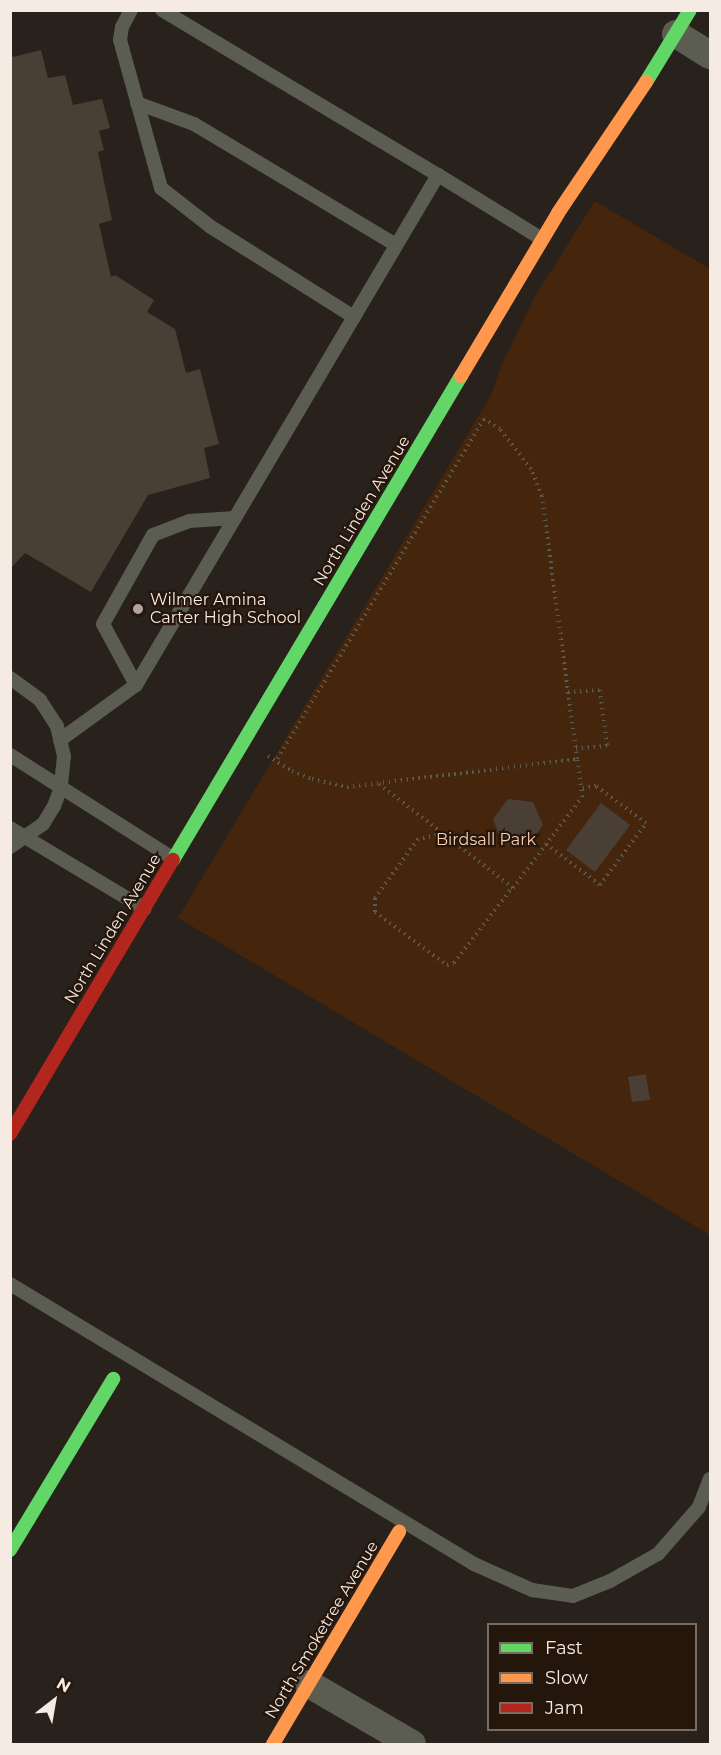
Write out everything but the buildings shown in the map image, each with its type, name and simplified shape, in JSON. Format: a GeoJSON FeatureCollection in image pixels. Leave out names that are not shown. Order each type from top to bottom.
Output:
{"type":"FeatureCollection","features":[{"type":"Feature","properties":{"kind":"street"},"geometry":{"type":"LineString","coordinates":[[683,22],[711,55]]}},
{"type":"Feature","properties":{"kind":"street","name":"North Linden Avenue"},"geometry":{"type":"LineString","coordinates":[[10,1134],[14,1120],[145,909],[542,239],[621,124],[683,22]]}},
{"type":"Feature","properties":{"kind":"street"},"geometry":{"type":"LineString","coordinates":[[10,1551],[112,1379]]}},
{"type":"Feature","properties":{"kind":"street","name":"North Smoketree Avenue"},"geometry":{"type":"LineString","coordinates":[[273,1744],[399,1532]]}},
{"type":"Feature","properties":{"kind":"street"},"geometry":{"type":"LineString","coordinates":[[309,1684],[412,1744]]}},
{"type":"Feature","properties":{"kind":"lane"},"geometry":{"type":"LineString","coordinates":[[131,10],[120,40],[161,188],[172,200],[354,317]]}},
{"type":"Feature","properties":{"kind":"lane"},"geometry":{"type":"LineString","coordinates":[[162,10],[542,239]]}},
{"type":"Feature","properties":{"kind":"lane"},"geometry":{"type":"LineString","coordinates":[[137,103],[194,124],[396,245]]}},
{"type":"Feature","properties":{"kind":"lane"},"geometry":{"type":"LineString","coordinates":[[60,740],[136,685],[438,175]]}},
{"type":"Feature","properties":{"kind":"lane"},"geometry":{"type":"LineString","coordinates":[[136,685],[103,624],[153,535],[189,521],[235,518]]}},
{"type":"Feature","properties":{"kind":"lane"},"geometry":{"type":"LineString","coordinates":[[10,678],[40,700],[57,726],[64,756],[62,787],[43,824],[27,838],[10,846]]}},
{"type":"Feature","properties":{"kind":"lane"},"geometry":{"type":"LineString","coordinates":[[10,755],[174,859]]}},
{"type":"Feature","properties":{"kind":"lane"},"geometry":{"type":"LineString","coordinates":[[10,828],[145,909]]}},
{"type":"Feature","properties":{"kind":"lane"},"geometry":{"type":"LineString","coordinates":[[10,1284],[474,1564],[532,1590],[573,1596],[610,1581],[658,1554],[699,1508],[711,1479]]}},
{"type":"Feature","properties":{"kind":"path"},"geometry":{"type":"LineString","coordinates":[[276,761],[484,419],[510,439],[538,480],[582,797],[454,963],[447,965],[375,912],[375,898],[418,839],[443,833]]}},
{"type":"Feature","properties":{"kind":"path"},"geometry":{"type":"LineString","coordinates":[[568,692],[600,690],[607,746],[575,749]]}},
{"type":"Feature","properties":{"kind":"path"},"geometry":{"type":"LineString","coordinates":[[244,742],[276,761],[327,785],[379,784],[577,759]]}},
{"type":"Feature","properties":{"kind":"path"},"geometry":{"type":"LineString","coordinates":[[379,784],[513,888]]}},
{"type":"Feature","properties":{"kind":"path"},"geometry":{"type":"LineString","coordinates":[[546,844],[600,885],[646,824],[596,786],[580,789]]}},
{"type":"Feature","properties":{"kind":"green space","name":"Birdsall Park"},"geometry":{"type":"Polygon","coordinates":[[[595,201],[710,269],[710,1235],[178,918],[491,395],[502,364],[534,298],[595,201]]]}},
{"type":"Feature","properties":{"kind":"traffic: fast"},"geometry":{"type":"LineString","coordinates":[[646,82],[690,10]]}},
{"type":"Feature","properties":{"kind":"traffic: fast"},"geometry":{"type":"LineString","coordinates":[[173,860],[461,376]]}},
{"type":"Feature","properties":{"kind":"traffic: fast"},"geometry":{"type":"LineString","coordinates":[[10,1550],[113,1379]]}},
{"type":"Feature","properties":{"kind":"traffic: slow"},"geometry":{"type":"LineString","coordinates":[[461,376],[558,213],[646,82]]}},
{"type":"Feature","properties":{"kind":"traffic: slow"},"geometry":{"type":"LineString","coordinates":[[273,1744],[399,1532]]}},
{"type":"Feature","properties":{"kind":"traffic: jam"},"geometry":{"type":"LineString","coordinates":[[10,1134],[173,860]]}},
{"type":"Feature","properties":{"kind":"place","name":"Wilmer Amina Carter High School"},"geometry":{"type":"Point","coordinates":[138,609]}}]}
